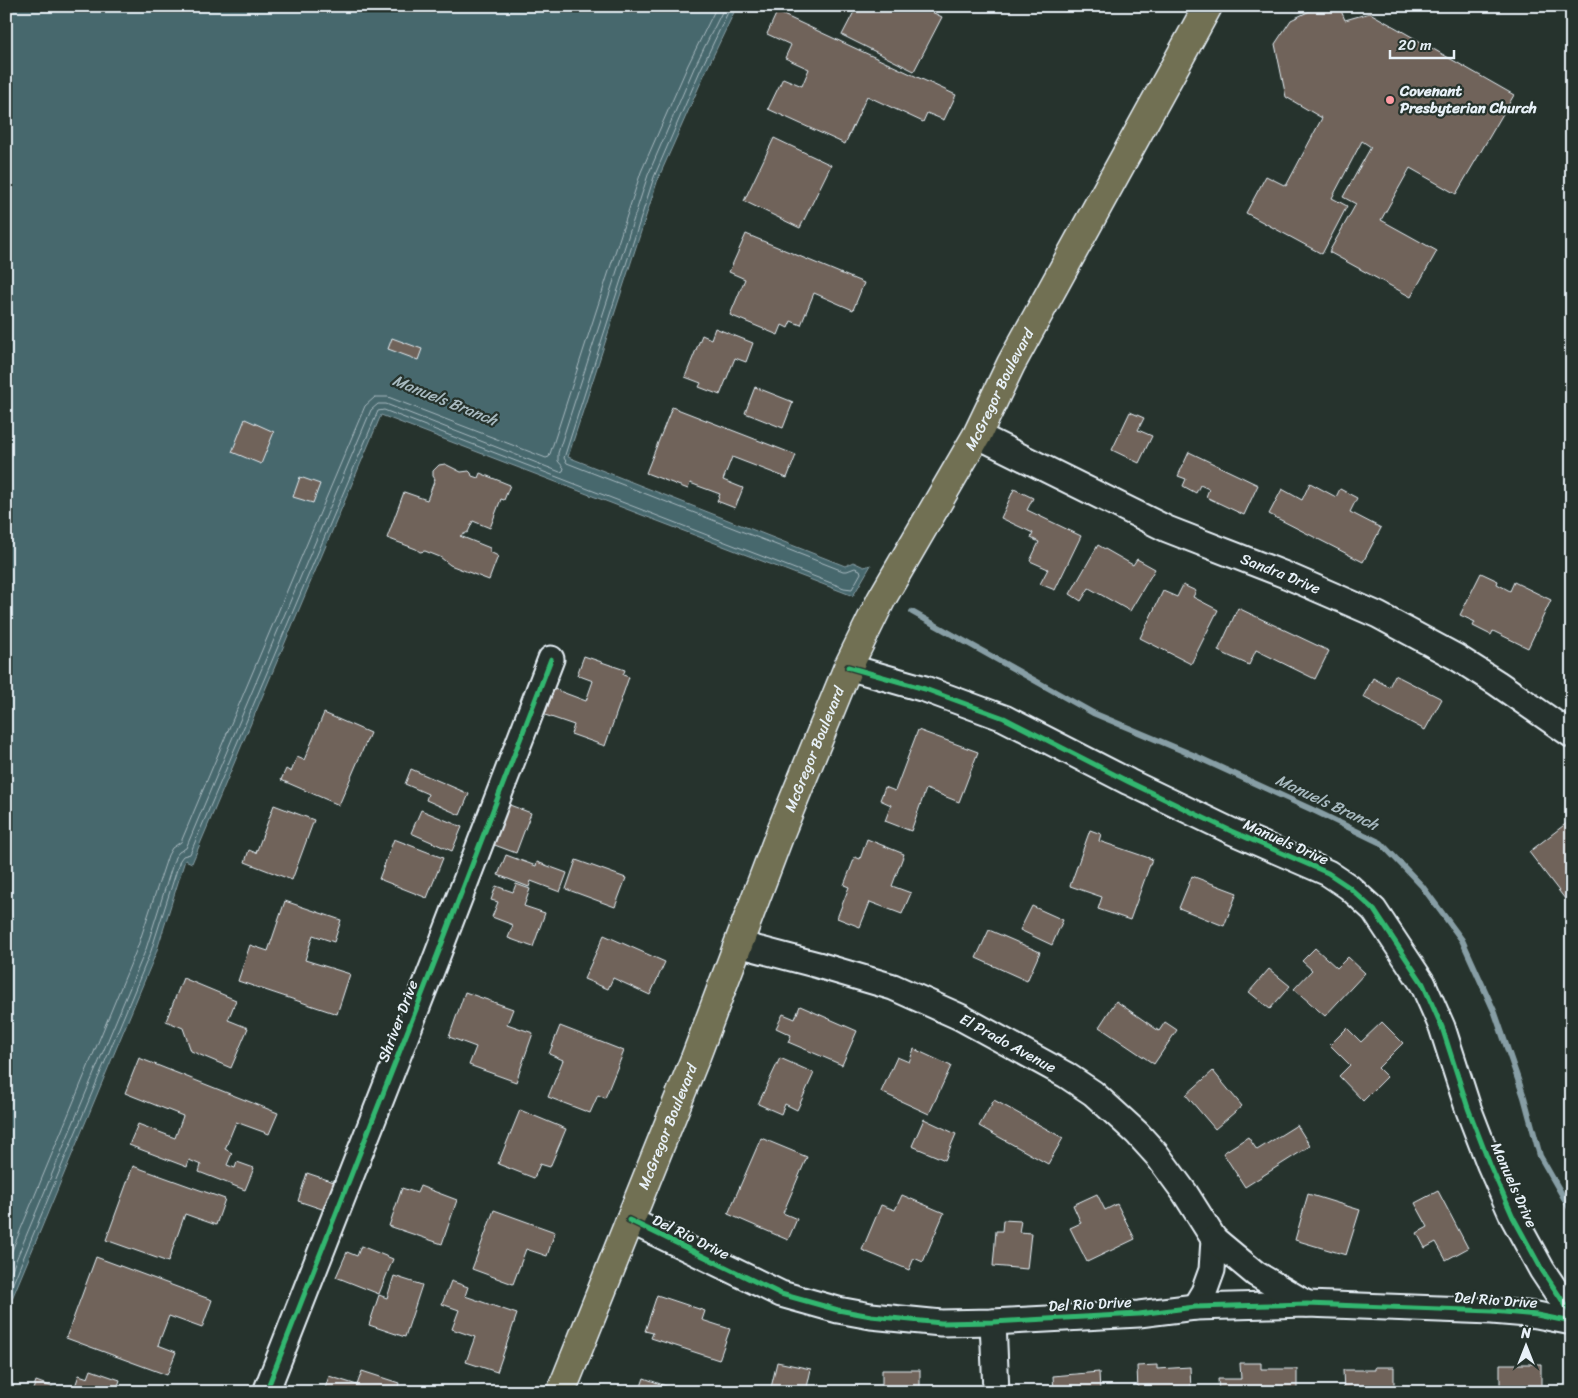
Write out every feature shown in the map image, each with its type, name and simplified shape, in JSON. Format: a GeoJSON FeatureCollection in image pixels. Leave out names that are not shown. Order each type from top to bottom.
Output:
{"type":"FeatureCollection","features":[{"type":"Feature","properties":{"kind":"main road","name":"McGregor Boulevard"},"geometry":{"type":"LineString","coordinates":[[561,1392],[696,1056],[738,944],[848,667],[881,600],[977,435],[1011,364],[1208,6]]}},
{"type":"Feature","properties":{"kind":"street","name":"Sandra Drive"},"geometry":{"type":"LineString","coordinates":[[977,435],[1167,528],[1288,576],[1378,615],[1456,657],[1572,735]]}},
{"type":"Feature","properties":{"kind":"street","name":"Shriver Drive"},"geometry":{"type":"LineString","coordinates":[[266,1392],[551,659]]}},
{"type":"Feature","properties":{"kind":"street","name":"Manuels Drive"},"geometry":{"type":"LineString","coordinates":[[848,667],[924,690],[1004,718],[1129,782],[1231,831],[1328,873],[1349,887],[1374,910],[1423,984],[1442,1027],[1477,1132],[1513,1217],[1542,1270],[1572,1315]]}},
{"type":"Feature","properties":{"kind":"street","name":"El Prado Avenue"},"geometry":{"type":"LineString","coordinates":[[738,944],[818,964],[893,987],[960,1018],[1066,1075],[1114,1110],[1152,1149],[1214,1239],[1256,1274],[1307,1304]]}},
{"type":"Feature","properties":{"kind":"street","name":"Del Rio Drive"},"geometry":{"type":"LineString","coordinates":[[630,1220],[780,1294],[838,1310],[871,1316],[941,1323],[993,1322],[1138,1314],[1195,1308],[1307,1304],[1501,1312],[1537,1315],[1572,1322]]}},
{"type":"Feature","properties":{"kind":"street"},"geometry":{"type":"LineString","coordinates":[[1195,1308],[1204,1292],[1212,1270],[1214,1239]]}},
{"type":"Feature","properties":{"kind":"street"},"geometry":{"type":"LineString","coordinates":[[993,1322],[996,1392]]}},
{"type":"Feature","properties":{"kind":"water"},"geometry":{"type":"Polygon","coordinates":[[[6,6],[737,6],[658,179],[568,457],[845,566],[853,562],[864,567],[871,565],[853,596],[381,415],[192,863],[185,860],[156,953],[6,1313],[6,6]]]}},
{"type":"Feature","properties":{"kind":"building"},"geometry":{"type":"Polygon","coordinates":[[[857,6],[920,6],[942,17],[914,71],[842,35],[857,6]]]}},
{"type":"Feature","properties":{"kind":"building"},"geometry":{"type":"Polygon","coordinates":[[[1320,6],[1339,6],[1345,20],[1370,13],[1514,95],[1456,194],[1410,168],[1381,220],[1437,251],[1411,297],[1329,252],[1356,204],[1343,197],[1371,147],[1362,141],[1332,198],[1347,206],[1322,254],[1246,213],[1266,176],[1286,186],[1322,118],[1286,97],[1275,44],[1291,20],[1320,6]]]}},
{"type":"Feature","properties":{"kind":"building"},"geometry":{"type":"Polygon","coordinates":[[[777,12],[956,95],[944,120],[927,113],[923,122],[867,96],[845,144],[768,109],[783,78],[802,86],[809,69],[785,58],[791,45],[767,34],[777,12]]]}},
{"type":"Feature","properties":{"kind":"building"},"geometry":{"type":"Polygon","coordinates":[[[774,138],[831,165],[800,228],[744,201],[774,138]]]}},
{"type":"Feature","properties":{"kind":"building"},"geometry":{"type":"Polygon","coordinates":[[[746,234],[864,283],[853,310],[814,293],[801,325],[791,321],[788,328],[782,325],[778,335],[730,315],[745,279],[729,272],[746,234]]]}},
{"type":"Feature","properties":{"kind":"building"},"geometry":{"type":"Polygon","coordinates":[[[715,328],[753,343],[746,362],[735,358],[720,395],[699,387],[701,383],[685,377],[702,335],[711,339],[715,328]]]}},
{"type":"Feature","properties":{"kind":"building"},"geometry":{"type":"Polygon","coordinates":[[[392,338],[422,349],[418,360],[388,349],[392,338]]]}},
{"type":"Feature","properties":{"kind":"building"},"geometry":{"type":"Polygon","coordinates":[[[755,387],[793,402],[783,428],[745,413],[755,387]]]}},
{"type":"Feature","properties":{"kind":"building"},"geometry":{"type":"Polygon","coordinates":[[[672,407],[796,455],[787,478],[732,457],[723,480],[743,488],[735,508],[717,501],[720,494],[690,483],[688,489],[646,473],[672,407]]]}},
{"type":"Feature","properties":{"kind":"building"},"geometry":{"type":"Polygon","coordinates":[[[1130,412],[1144,418],[1138,430],[1152,436],[1139,463],[1112,450],[1130,412]]]}},
{"type":"Feature","properties":{"kind":"building"},"geometry":{"type":"Polygon","coordinates":[[[245,419],[274,432],[261,464],[232,452],[245,419]]]}},
{"type":"Feature","properties":{"kind":"building"},"geometry":{"type":"Polygon","coordinates":[[[1189,452],[1258,485],[1244,515],[1206,497],[1209,489],[1200,485],[1196,493],[1183,486],[1186,479],[1178,476],[1189,452]]]}},
{"type":"Feature","properties":{"kind":"building"},"geometry":{"type":"Polygon","coordinates":[[[445,464],[461,472],[469,471],[472,476],[478,478],[480,473],[510,485],[504,500],[501,499],[490,528],[473,521],[468,532],[460,536],[490,548],[490,552],[498,556],[489,580],[450,565],[440,557],[425,551],[420,552],[387,538],[404,492],[427,500],[435,479],[433,471],[439,465],[445,464]]]}},
{"type":"Feature","properties":{"kind":"building"},"geometry":{"type":"Polygon","coordinates":[[[300,477],[320,484],[313,503],[293,497],[300,477]]]}},
{"type":"Feature","properties":{"kind":"building"},"geometry":{"type":"Polygon","coordinates":[[[1310,483],[1336,497],[1340,489],[1357,498],[1350,512],[1381,528],[1363,562],[1269,514],[1282,489],[1302,500],[1310,483]]]}},
{"type":"Feature","properties":{"kind":"building"},"geometry":{"type":"Polygon","coordinates":[[[1014,489],[1033,498],[1027,510],[1081,536],[1055,590],[1040,584],[1048,569],[1030,561],[1039,542],[1031,538],[1033,533],[1001,518],[1014,489]]]}},
{"type":"Feature","properties":{"kind":"building"},"geometry":{"type":"Polygon","coordinates":[[[1098,545],[1133,565],[1137,559],[1155,569],[1130,611],[1089,588],[1081,601],[1070,594],[1098,545]]]}},
{"type":"Feature","properties":{"kind":"building"},"geometry":{"type":"Polygon","coordinates":[[[1481,573],[1498,581],[1497,584],[1510,591],[1514,582],[1551,600],[1528,648],[1493,631],[1491,635],[1473,626],[1475,622],[1460,615],[1481,573]]]}},
{"type":"Feature","properties":{"kind":"building"},"geometry":{"type":"Polygon","coordinates":[[[1183,585],[1196,591],[1193,597],[1218,610],[1191,664],[1140,638],[1163,591],[1177,597],[1183,585]]]}},
{"type":"Feature","properties":{"kind":"building"},"geometry":{"type":"Polygon","coordinates":[[[1238,608],[1329,651],[1315,679],[1256,650],[1249,665],[1218,651],[1238,608]]]}},
{"type":"Feature","properties":{"kind":"building"},"geometry":{"type":"Polygon","coordinates":[[[584,656],[625,670],[623,675],[629,677],[605,746],[571,734],[574,725],[545,715],[554,689],[586,701],[593,681],[577,675],[584,656]]]}},
{"type":"Feature","properties":{"kind":"building"},"geometry":{"type":"Polygon","coordinates":[[[1395,675],[1442,699],[1425,730],[1363,697],[1373,678],[1389,687],[1395,675]]]}},
{"type":"Feature","properties":{"kind":"building"},"geometry":{"type":"Polygon","coordinates":[[[324,713],[370,733],[339,805],[281,780],[286,769],[291,772],[297,757],[304,760],[324,713]]]}},
{"type":"Feature","properties":{"kind":"building"},"geometry":{"type":"Polygon","coordinates":[[[918,730],[978,752],[959,802],[926,789],[911,831],[885,821],[891,805],[880,800],[885,787],[895,791],[918,730]]]}},
{"type":"Feature","properties":{"kind":"building"},"geometry":{"type":"Polygon","coordinates":[[[411,769],[469,794],[460,815],[426,800],[428,794],[405,784],[411,769]]]}},
{"type":"Feature","properties":{"kind":"building"},"geometry":{"type":"Polygon","coordinates":[[[507,804],[531,813],[516,853],[492,844],[507,804]]]}},
{"type":"Feature","properties":{"kind":"building"},"geometry":{"type":"Polygon","coordinates":[[[274,805],[314,820],[292,880],[245,862],[249,850],[256,853],[274,805]]]}},
{"type":"Feature","properties":{"kind":"building"},"geometry":{"type":"Polygon","coordinates":[[[421,810],[462,827],[452,851],[411,833],[421,810]]]}},
{"type":"Feature","properties":{"kind":"building"},"geometry":{"type":"Polygon","coordinates":[[[1572,819],[1572,908],[1529,852],[1572,819]]]}},
{"type":"Feature","properties":{"kind":"building"},"geometry":{"type":"Polygon","coordinates":[[[1090,830],[1101,834],[1099,841],[1152,859],[1130,920],[1098,909],[1102,897],[1070,886],[1090,830]]]}},
{"type":"Feature","properties":{"kind":"building"},"geometry":{"type":"Polygon","coordinates":[[[394,839],[443,858],[427,898],[379,879],[394,839]]]}},
{"type":"Feature","properties":{"kind":"building"},"geometry":{"type":"Polygon","coordinates":[[[867,839],[904,854],[892,886],[911,893],[902,914],[870,902],[860,927],[837,918],[849,887],[844,885],[855,857],[860,859],[867,839]]]}},
{"type":"Feature","properties":{"kind":"building"},"geometry":{"type":"Polygon","coordinates":[[[506,855],[536,866],[537,862],[567,873],[560,892],[531,881],[529,887],[498,875],[506,855]]]}},
{"type":"Feature","properties":{"kind":"building"},"geometry":{"type":"Polygon","coordinates":[[[576,860],[626,878],[615,907],[566,889],[576,860]]]}},
{"type":"Feature","properties":{"kind":"building"},"geometry":{"type":"Polygon","coordinates":[[[1192,876],[1237,893],[1224,926],[1179,908],[1192,876]]]}},
{"type":"Feature","properties":{"kind":"building"},"geometry":{"type":"Polygon","coordinates":[[[516,884],[530,889],[524,906],[545,913],[533,947],[508,938],[513,925],[492,917],[498,902],[491,900],[496,886],[513,892],[516,884]]]}},
{"type":"Feature","properties":{"kind":"building"},"geometry":{"type":"Polygon","coordinates":[[[285,901],[341,920],[334,942],[313,935],[305,960],[350,974],[337,1014],[238,981],[250,945],[268,951],[285,901]]]}},
{"type":"Feature","properties":{"kind":"building"},"geometry":{"type":"Polygon","coordinates":[[[1032,906],[1063,920],[1052,945],[1020,930],[1032,906]]]}},
{"type":"Feature","properties":{"kind":"building"},"geometry":{"type":"Polygon","coordinates":[[[989,930],[1040,952],[1027,981],[976,958],[989,930]]]}},
{"type":"Feature","properties":{"kind":"building"},"geometry":{"type":"Polygon","coordinates":[[[604,935],[665,962],[650,995],[613,978],[608,989],[584,979],[604,935]]]}},
{"type":"Feature","properties":{"kind":"building"},"geometry":{"type":"Polygon","coordinates":[[[1315,948],[1337,968],[1348,957],[1365,973],[1325,1016],[1294,989],[1312,970],[1302,961],[1315,948]]]}},
{"type":"Feature","properties":{"kind":"building"},"geometry":{"type":"Polygon","coordinates":[[[1269,969],[1290,986],[1270,1009],[1249,992],[1269,969]]]}},
{"type":"Feature","properties":{"kind":"building"},"geometry":{"type":"Polygon","coordinates":[[[183,978],[236,1000],[228,1020],[248,1028],[231,1068],[191,1051],[183,1028],[166,1021],[183,978]]]}},
{"type":"Feature","properties":{"kind":"building"},"geometry":{"type":"Polygon","coordinates":[[[465,992],[513,1009],[507,1024],[533,1033],[516,1082],[469,1065],[476,1047],[449,1037],[465,992]]]}},
{"type":"Feature","properties":{"kind":"building"},"geometry":{"type":"Polygon","coordinates":[[[1116,1001],[1159,1031],[1165,1022],[1177,1030],[1154,1064],[1099,1027],[1116,1001]]]}},
{"type":"Feature","properties":{"kind":"building"},"geometry":{"type":"Polygon","coordinates":[[[800,1006],[857,1031],[842,1065],[788,1042],[791,1035],[776,1028],[783,1014],[795,1019],[800,1006]]]}},
{"type":"Feature","properties":{"kind":"building"},"geometry":{"type":"Polygon","coordinates":[[[1382,1022],[1403,1043],[1378,1068],[1387,1077],[1363,1101],[1339,1076],[1350,1065],[1330,1045],[1347,1028],[1361,1042],[1382,1022]]]}},
{"type":"Feature","properties":{"kind":"building"},"geometry":{"type":"Polygon","coordinates":[[[560,1026],[624,1051],[605,1098],[598,1095],[590,1113],[548,1097],[563,1060],[549,1054],[560,1026]]]}},
{"type":"Feature","properties":{"kind":"building"},"geometry":{"type":"Polygon","coordinates":[[[914,1049],[951,1066],[929,1114],[881,1092],[897,1057],[909,1062],[914,1049]]]}},
{"type":"Feature","properties":{"kind":"building"},"geometry":{"type":"Polygon","coordinates":[[[139,1058],[278,1113],[269,1134],[236,1122],[225,1149],[232,1153],[227,1165],[235,1168],[237,1162],[254,1168],[245,1190],[199,1172],[201,1165],[189,1160],[187,1167],[129,1145],[138,1124],[175,1138],[183,1116],[125,1093],[139,1058]]]}},
{"type":"Feature","properties":{"kind":"building"},"geometry":{"type":"Polygon","coordinates":[[[780,1058],[814,1073],[797,1110],[785,1104],[781,1114],[758,1104],[780,1058]]]}},
{"type":"Feature","properties":{"kind":"building"},"geometry":{"type":"Polygon","coordinates":[[[1213,1071],[1242,1106],[1215,1129],[1186,1095],[1213,1071]]]}},
{"type":"Feature","properties":{"kind":"building"},"geometry":{"type":"Polygon","coordinates":[[[994,1100],[1063,1138],[1048,1164],[979,1126],[994,1100]]]}},
{"type":"Feature","properties":{"kind":"building"},"geometry":{"type":"Polygon","coordinates":[[[520,1110],[566,1129],[550,1167],[540,1164],[534,1178],[498,1164],[520,1110]]]}},
{"type":"Feature","properties":{"kind":"building"},"geometry":{"type":"Polygon","coordinates":[[[924,1119],[956,1134],[945,1160],[912,1146],[924,1119]]]}},
{"type":"Feature","properties":{"kind":"building"},"geometry":{"type":"Polygon","coordinates":[[[1297,1125],[1310,1146],[1245,1187],[1223,1153],[1248,1137],[1257,1150],[1297,1125]]]}},
{"type":"Feature","properties":{"kind":"building"},"geometry":{"type":"Polygon","coordinates":[[[761,1138],[807,1157],[783,1213],[797,1219],[788,1240],[728,1214],[761,1138]]]}},
{"type":"Feature","properties":{"kind":"building"},"geometry":{"type":"Polygon","coordinates":[[[133,1166],[225,1199],[216,1225],[185,1214],[168,1262],[106,1240],[133,1166]]]}},
{"type":"Feature","properties":{"kind":"building"},"geometry":{"type":"Polygon","coordinates":[[[307,1173],[334,1182],[325,1210],[298,1201],[307,1173]]]}},
{"type":"Feature","properties":{"kind":"building"},"geometry":{"type":"Polygon","coordinates":[[[420,1186],[457,1200],[442,1244],[389,1226],[402,1188],[417,1193],[420,1186]]]}},
{"type":"Feature","properties":{"kind":"building"},"geometry":{"type":"Polygon","coordinates":[[[1438,1191],[1468,1248],[1446,1260],[1436,1242],[1425,1248],[1417,1233],[1428,1227],[1415,1203],[1438,1191]]]}},
{"type":"Feature","properties":{"kind":"building"},"geometry":{"type":"Polygon","coordinates":[[[1097,1194],[1105,1210],[1117,1204],[1135,1239],[1087,1262],[1070,1228],[1081,1223],[1073,1205],[1097,1194]]]}},
{"type":"Feature","properties":{"kind":"building"},"geometry":{"type":"Polygon","coordinates":[[[1308,1194],[1360,1210],[1346,1255],[1295,1240],[1308,1194]]]}},
{"type":"Feature","properties":{"kind":"building"},"geometry":{"type":"Polygon","coordinates":[[[902,1195],[944,1213],[923,1262],[914,1258],[909,1270],[862,1250],[881,1205],[895,1210],[902,1195]]]}},
{"type":"Feature","properties":{"kind":"building"},"geometry":{"type":"Polygon","coordinates":[[[494,1210],[555,1232],[547,1256],[526,1249],[513,1284],[472,1269],[494,1210]]]}},
{"type":"Feature","properties":{"kind":"building"},"geometry":{"type":"Polygon","coordinates":[[[1003,1220],[1021,1221],[1019,1232],[1031,1233],[1027,1269],[993,1266],[996,1231],[1002,1231],[1003,1220]]]}},
{"type":"Feature","properties":{"kind":"building"},"geometry":{"type":"Polygon","coordinates":[[[361,1246],[393,1259],[379,1294],[336,1277],[347,1252],[357,1256],[361,1246]]]}},
{"type":"Feature","properties":{"kind":"building"},"geometry":{"type":"Polygon","coordinates":[[[96,1257],[212,1300],[202,1328],[169,1316],[158,1345],[176,1352],[167,1375],[66,1338],[96,1257]]]}},
{"type":"Feature","properties":{"kind":"building"},"geometry":{"type":"Polygon","coordinates":[[[394,1276],[422,1285],[405,1337],[369,1325],[379,1295],[387,1298],[394,1276]]]}},
{"type":"Feature","properties":{"kind":"building"},"geometry":{"type":"Polygon","coordinates":[[[451,1281],[468,1287],[465,1296],[517,1314],[497,1372],[466,1362],[475,1337],[452,1329],[459,1310],[442,1304],[451,1281]]]}},
{"type":"Feature","properties":{"kind":"building"},"geometry":{"type":"Polygon","coordinates":[[[657,1295],[705,1311],[702,1320],[730,1329],[719,1360],[651,1338],[653,1333],[645,1331],[657,1295]]]}},
{"type":"Feature","properties":{"kind":"building"},"geometry":{"type":"Polygon","coordinates":[[[777,1362],[811,1369],[806,1392],[770,1392],[777,1362]]]}},
{"type":"Feature","properties":{"kind":"building"},"geometry":{"type":"Polygon","coordinates":[[[1240,1363],[1261,1363],[1261,1369],[1297,1369],[1297,1392],[1219,1392],[1218,1379],[1241,1379],[1240,1363]]]}},
{"type":"Feature","properties":{"kind":"building"},"geometry":{"type":"Polygon","coordinates":[[[1500,1364],[1541,1364],[1541,1392],[1500,1392],[1500,1364]]]}},
{"type":"Feature","properties":{"kind":"building"},"geometry":{"type":"Polygon","coordinates":[[[1157,1365],[1157,1369],[1190,1367],[1191,1392],[1138,1392],[1137,1366],[1157,1365]]]}},
{"type":"Feature","properties":{"kind":"building"},"geometry":{"type":"Polygon","coordinates":[[[1375,1367],[1394,1367],[1394,1392],[1344,1392],[1343,1370],[1375,1370],[1375,1367]]]}},
{"type":"Feature","properties":{"kind":"building"},"geometry":{"type":"Polygon","coordinates":[[[91,1370],[120,1380],[116,1392],[73,1392],[79,1375],[88,1378],[91,1370]]]}},
{"type":"Feature","properties":{"kind":"building"},"geometry":{"type":"Polygon","coordinates":[[[882,1370],[920,1370],[920,1392],[905,1392],[905,1389],[882,1389],[882,1370]]]}},
{"type":"Feature","properties":{"kind":"building"},"geometry":{"type":"Polygon","coordinates":[[[362,1371],[399,1383],[397,1392],[324,1392],[329,1376],[357,1385],[362,1371]]]}},
{"type":"Feature","properties":{"kind":"building"},"geometry":{"type":"Polygon","coordinates":[[[1099,1372],[1100,1392],[1054,1392],[1053,1376],[1099,1372]]]}},
{"type":"Feature","properties":{"kind":"building"},"geometry":{"type":"Polygon","coordinates":[[[644,1378],[682,1392],[639,1392],[644,1378]]]}},
{"type":"Feature","properties":{"kind":"building"},"geometry":{"type":"Polygon","coordinates":[[[36,1381],[66,1392],[32,1392],[36,1381]]]}},
{"type":"Feature","properties":{"kind":"waterway","name":"Manuels Branch"},"geometry":{"type":"LineString","coordinates":[[912,612],[1093,713],[1193,755],[1381,843],[1422,886],[1462,940],[1495,1013],[1524,1097],[1540,1156],[1572,1212]]}},
{"type":"Feature","properties":{"kind":"cycle path"},"geometry":{"type":"LineString","coordinates":[[266,1392],[551,659]]}},
{"type":"Feature","properties":{"kind":"cycle path"},"geometry":{"type":"LineString","coordinates":[[848,667],[925,689],[1004,718],[1129,782],[1231,831],[1328,873],[1349,887],[1374,910],[1423,984],[1442,1027],[1468,1108],[1490,1165],[1513,1217],[1542,1270],[1572,1315]]}},
{"type":"Feature","properties":{"kind":"cycle path"},"geometry":{"type":"LineString","coordinates":[[629,1220],[781,1294],[838,1310],[871,1316],[941,1323],[993,1322],[1139,1314],[1195,1307],[1307,1304],[1492,1311],[1537,1315],[1572,1322]]}},
{"type":"Feature","properties":{"kind":"place","name":"Covenant Presbyterian Church"},"geometry":{"type":"Point","coordinates":[1390,100]}}]}
